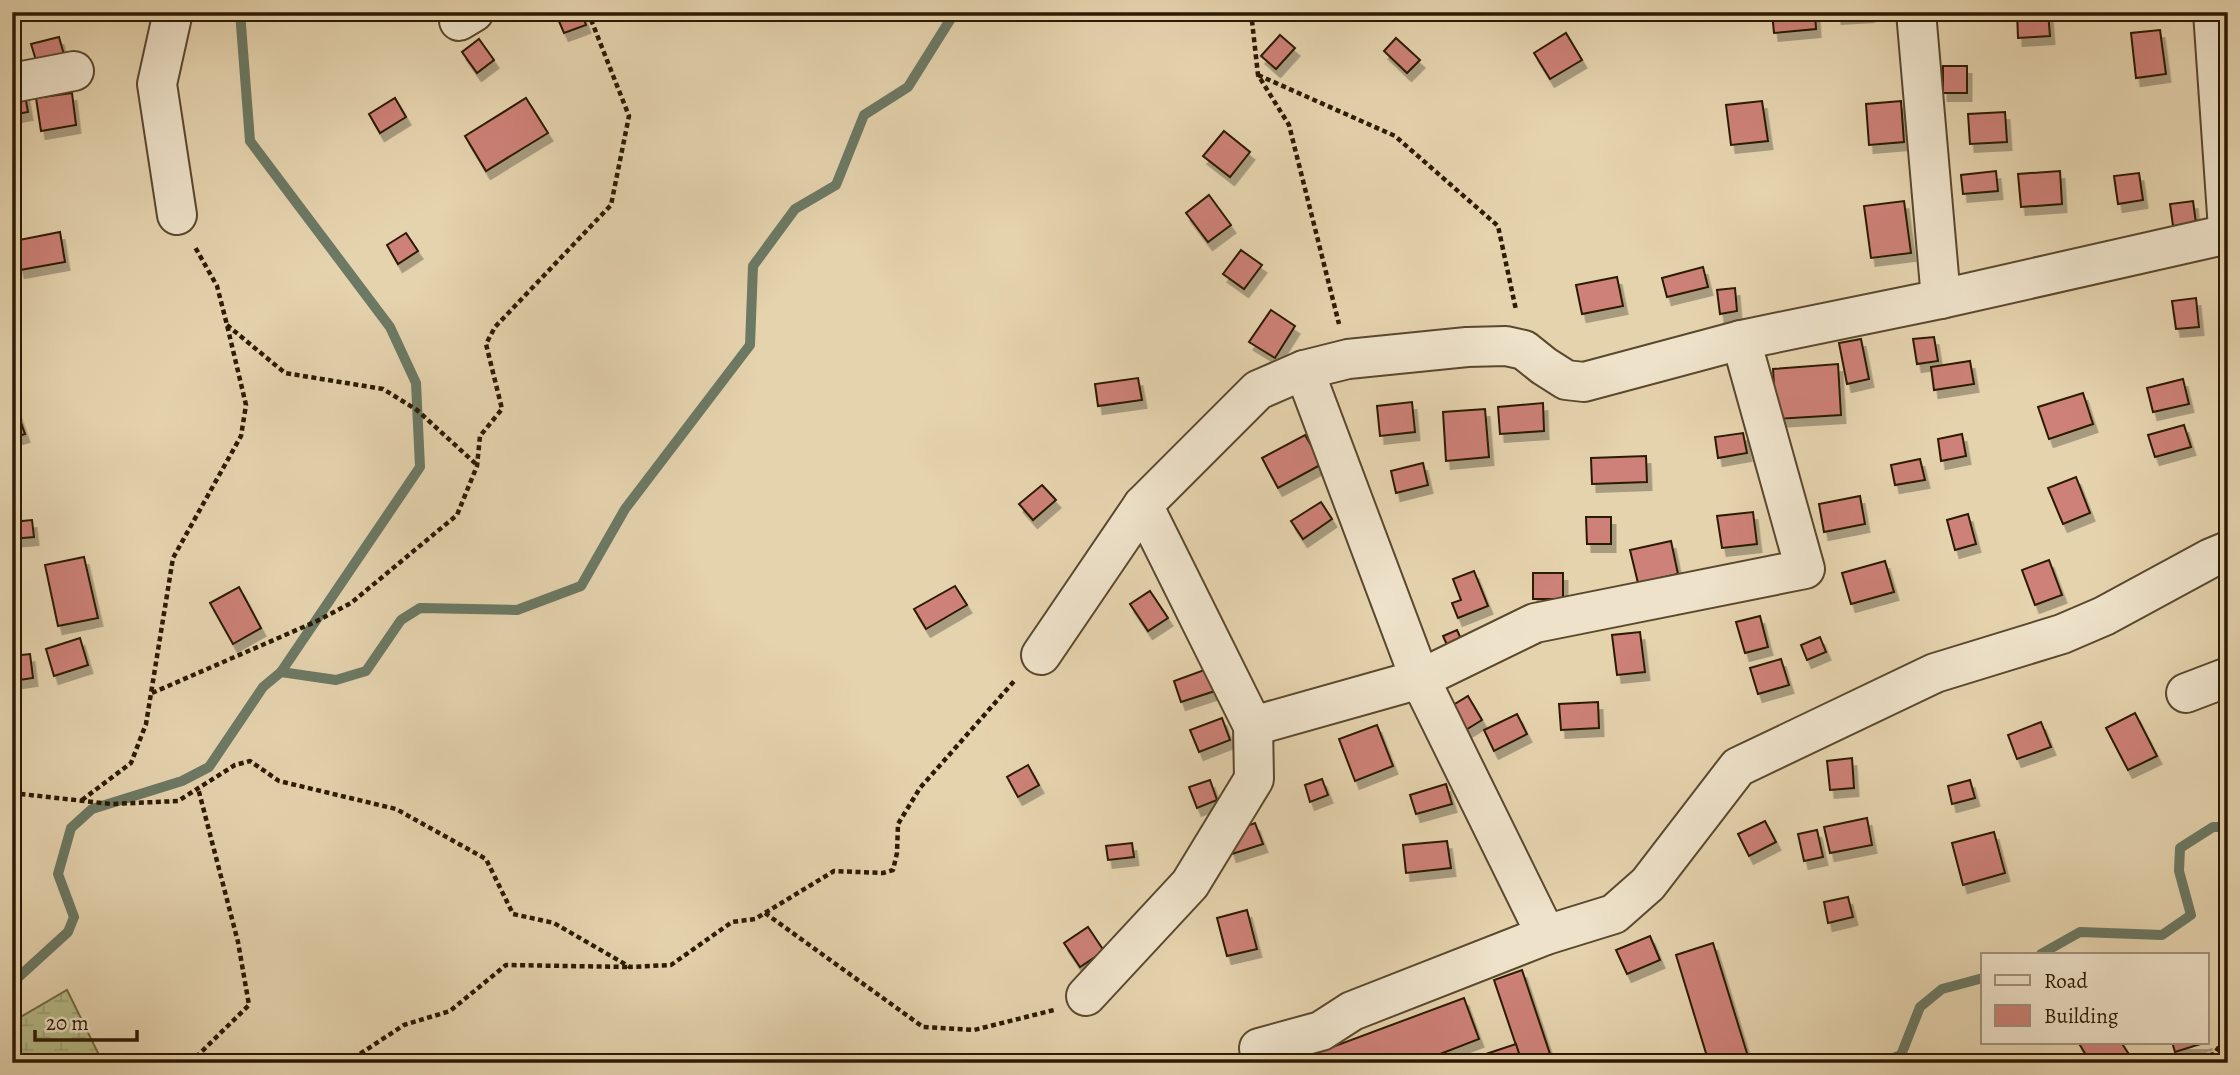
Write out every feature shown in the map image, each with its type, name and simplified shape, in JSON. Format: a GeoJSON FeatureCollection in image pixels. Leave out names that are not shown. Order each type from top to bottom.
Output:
{"type":"FeatureCollection","features":[{"type":"Feature","properties":{"kind":"street"},"geometry":{"type":"LineString","coordinates":[[173,12],[157,84],[177,215]]}},
{"type":"Feature","properties":{"kind":"street"},"geometry":{"type":"LineString","coordinates":[[459,12],[459,21],[474,12]]}},
{"type":"Feature","properties":{"kind":"street"},"geometry":{"type":"LineString","coordinates":[[1916,12],[1941,299]]}},
{"type":"Feature","properties":{"kind":"street"},"geometry":{"type":"LineString","coordinates":[[1041,655],[1143,505],[1258,390],[1304,370],[1348,359],[1467,347],[1506,346],[1524,350],[1566,380],[1584,382],[1741,340],[1941,299],[2228,232],[2213,12]]}},
{"type":"Feature","properties":{"kind":"street"},"geometry":{"type":"LineString","coordinates":[[12,83],[74,71]]}},
{"type":"Feature","properties":{"kind":"street"},"geometry":{"type":"LineString","coordinates":[[1253,726],[1420,679],[1535,623],[1805,569],[1741,340]]}},
{"type":"Feature","properties":{"kind":"street"},"geometry":{"type":"LineString","coordinates":[[1304,370],[1420,679],[1546,935]]}},
{"type":"Feature","properties":{"kind":"street"},"geometry":{"type":"LineString","coordinates":[[1086,996],[1190,884],[1254,779],[1253,726],[1143,505]]}},
{"type":"Feature","properties":{"kind":"street"},"geometry":{"type":"LineString","coordinates":[[1259,1048],[1321,1031],[1352,1011],[1546,935],[1614,914],[1648,884],[1738,767],[1935,673],[2062,634],[2104,616],[2228,551]]}},
{"type":"Feature","properties":{"kind":"street"},"geometry":{"type":"LineString","coordinates":[[2186,693],[2228,677]]}},
{"type":"Feature","properties":{"kind":"path"},"geometry":{"type":"LineString","coordinates":[[152,693],[315,622],[351,603],[457,515],[477,466],[480,436],[502,409],[486,344],[495,327],[611,205],[629,116],[587,12]]}},
{"type":"Feature","properties":{"kind":"path"},"geometry":{"type":"LineString","coordinates":[[1251,12],[1258,75],[1289,125],[1348,359]]}},
{"type":"Feature","properties":{"kind":"path"},"geometry":{"type":"LineString","coordinates":[[1258,75],[1395,136],[1498,226],[1524,350]]}},
{"type":"Feature","properties":{"kind":"path"},"geometry":{"type":"LineString","coordinates":[[81,800],[131,763],[146,724],[173,558],[241,436],[246,405],[217,286],[177,215]]}},
{"type":"Feature","properties":{"kind":"path"},"geometry":{"type":"LineString","coordinates":[[227,325],[285,373],[383,389],[417,410],[477,466]]}},
{"type":"Feature","properties":{"kind":"path"},"geometry":{"type":"LineString","coordinates":[[346,1063],[404,1025],[450,1011],[506,965],[671,965],[732,922],[755,919],[834,870],[883,873],[892,870],[897,853],[898,824],[920,788],[1009,686],[1041,655]]}},
{"type":"Feature","properties":{"kind":"path"},"geometry":{"type":"LineString","coordinates":[[12,793],[111,804],[178,801],[235,765],[250,761],[279,781],[396,809],[486,859],[513,914],[554,923],[630,967]]}},
{"type":"Feature","properties":{"kind":"path"},"geometry":{"type":"LineString","coordinates":[[190,1063],[249,1004],[239,942],[198,788]]}},
{"type":"Feature","properties":{"kind":"path"},"geometry":{"type":"LineString","coordinates":[[765,913],[923,1027],[974,1030],[1046,1013],[1086,996]]}},
{"type":"Feature","properties":{"kind":"path"},"geometry":{"type":"LineString","coordinates":[[2185,1063],[2214,1054],[2228,1034]]}},
{"type":"Feature","properties":{"kind":"green space"},"geometry":{"type":"Polygon","coordinates":[[[67,990],[103,1063],[12,1063],[12,1022],[67,990]]]}},
{"type":"Feature","properties":{"kind":"building"},"geometry":{"type":"Polygon","coordinates":[[[555,12],[581,12],[586,25],[564,33],[555,12]]]}},
{"type":"Feature","properties":{"kind":"building"},"geometry":{"type":"Polygon","coordinates":[[[1772,12],[1815,12],[1816,29],[1774,33],[1772,12]]]}},
{"type":"Feature","properties":{"kind":"building"},"geometry":{"type":"Polygon","coordinates":[[[1837,12],[1868,12],[1869,14],[1837,16],[1837,12]]]}},
{"type":"Feature","properties":{"kind":"building"},"geometry":{"type":"Polygon","coordinates":[[[2017,12],[2048,12],[2050,36],[2018,38],[2017,12]]]}},
{"type":"Feature","properties":{"kind":"building"},"geometry":{"type":"Polygon","coordinates":[[[2160,30],[2166,74],[2136,78],[2131,33],[2160,30]]]}},
{"type":"Feature","properties":{"kind":"building"},"geometry":{"type":"Polygon","coordinates":[[[1566,33],[1582,60],[1550,79],[1534,53],[1566,33]]]}},
{"type":"Feature","properties":{"kind":"building"},"geometry":{"type":"Polygon","coordinates":[[[1280,35],[1295,48],[1276,69],[1261,56],[1280,35]]]}},
{"type":"Feature","properties":{"kind":"building"},"geometry":{"type":"Polygon","coordinates":[[[59,37],[66,62],[39,70],[31,44],[59,37]]]}},
{"type":"Feature","properties":{"kind":"building"},"geometry":{"type":"Polygon","coordinates":[[[1396,38],[1420,60],[1407,73],[1384,51],[1396,38]]]}},
{"type":"Feature","properties":{"kind":"building"},"geometry":{"type":"Polygon","coordinates":[[[479,39],[494,60],[477,73],[462,52],[479,39]]]}},
{"type":"Feature","properties":{"kind":"building"},"geometry":{"type":"Polygon","coordinates":[[[1943,66],[1967,66],[1967,93],[1943,93],[1943,66]]]}},
{"type":"Feature","properties":{"kind":"building"},"geometry":{"type":"Polygon","coordinates":[[[24,90],[28,112],[12,115],[12,92],[24,90]]]}},
{"type":"Feature","properties":{"kind":"building"},"geometry":{"type":"Polygon","coordinates":[[[72,93],[76,125],[41,131],[36,98],[72,93]]]}},
{"type":"Feature","properties":{"kind":"building"},"geometry":{"type":"Polygon","coordinates":[[[395,98],[406,117],[380,133],[369,114],[395,98]]]}},
{"type":"Feature","properties":{"kind":"building"},"geometry":{"type":"Polygon","coordinates":[[[526,98],[548,133],[486,171],[465,136],[526,98]]]}},
{"type":"Feature","properties":{"kind":"building"},"geometry":{"type":"Polygon","coordinates":[[[1762,101],[1768,141],[1731,145],[1726,105],[1762,101]]]}},
{"type":"Feature","properties":{"kind":"building"},"geometry":{"type":"Polygon","coordinates":[[[1901,101],[1904,142],[1869,145],[1866,104],[1901,101]]]}},
{"type":"Feature","properties":{"kind":"building"},"geometry":{"type":"Polygon","coordinates":[[[2005,112],[2007,142],[1970,144],[1968,114],[2005,112]]]}},
{"type":"Feature","properties":{"kind":"building"},"geometry":{"type":"Polygon","coordinates":[[[1224,131],[1250,152],[1230,177],[1203,156],[1224,131]]]}},
{"type":"Feature","properties":{"kind":"building"},"geometry":{"type":"Polygon","coordinates":[[[1996,171],[1998,191],[1963,194],[1961,175],[1996,171]]]}},
{"type":"Feature","properties":{"kind":"building"},"geometry":{"type":"Polygon","coordinates":[[[2060,171],[2062,204],[2021,207],[2018,174],[2060,171]]]}},
{"type":"Feature","properties":{"kind":"building"},"geometry":{"type":"Polygon","coordinates":[[[2139,173],[2143,200],[2118,204],[2114,176],[2139,173]]]}},
{"type":"Feature","properties":{"kind":"building"},"geometry":{"type":"Polygon","coordinates":[[[1209,195],[1231,225],[1208,242],[1186,213],[1209,195]]]}},
{"type":"Feature","properties":{"kind":"building"},"geometry":{"type":"Polygon","coordinates":[[[1904,201],[1911,253],[1871,258],[1864,206],[1904,201]]]}},
{"type":"Feature","properties":{"kind":"building"},"geometry":{"type":"Polygon","coordinates":[[[2193,201],[2196,223],[2173,226],[2170,204],[2193,201]]]}},
{"type":"Feature","properties":{"kind":"building"},"geometry":{"type":"Polygon","coordinates":[[[60,232],[65,262],[20,270],[14,241],[60,232]]]}},
{"type":"Feature","properties":{"kind":"building"},"geometry":{"type":"Polygon","coordinates":[[[406,233],[418,251],[398,264],[387,245],[406,233]]]}},
{"type":"Feature","properties":{"kind":"building"},"geometry":{"type":"Polygon","coordinates":[[[1241,250],[1262,265],[1244,289],[1223,274],[1241,250]]]}},
{"type":"Feature","properties":{"kind":"building"},"geometry":{"type":"Polygon","coordinates":[[[1703,267],[1708,287],[1667,297],[1662,278],[1703,267]]]}},
{"type":"Feature","properties":{"kind":"building"},"geometry":{"type":"Polygon","coordinates":[[[1617,277],[1623,306],[1582,314],[1576,285],[1617,277]]]}},
{"type":"Feature","properties":{"kind":"building"},"geometry":{"type":"Polygon","coordinates":[[[1735,288],[1737,311],[1720,314],[1717,290],[1735,288]]]}},
{"type":"Feature","properties":{"kind":"building"},"geometry":{"type":"Polygon","coordinates":[[[2196,298],[2199,327],[2176,329],[2172,301],[2196,298]]]}},
{"type":"Feature","properties":{"kind":"building"},"geometry":{"type":"Polygon","coordinates":[[[1271,310],[1295,326],[1275,358],[1249,342],[1271,310]]]}},
{"type":"Feature","properties":{"kind":"building"},"geometry":{"type":"Polygon","coordinates":[[[1934,337],[1938,361],[1917,364],[1913,339],[1934,337]]]}},
{"type":"Feature","properties":{"kind":"building"},"geometry":{"type":"Polygon","coordinates":[[[1861,339],[1869,379],[1847,384],[1839,343],[1861,339]]]}},
{"type":"Feature","properties":{"kind":"building"},"geometry":{"type":"Polygon","coordinates":[[[1970,361],[1974,384],[1934,390],[1931,367],[1970,361]]]}},
{"type":"Feature","properties":{"kind":"building"},"geometry":{"type":"Polygon","coordinates":[[[1838,364],[1841,415],[1776,419],[1773,369],[1838,364]]]}},
{"type":"Feature","properties":{"kind":"building"},"geometry":{"type":"Polygon","coordinates":[[[1138,378],[1142,400],[1098,406],[1095,384],[1138,378]]]}},
{"type":"Feature","properties":{"kind":"building"},"geometry":{"type":"Polygon","coordinates":[[[2183,379],[2189,404],[2153,412],[2147,388],[2183,379]]]}},
{"type":"Feature","properties":{"kind":"building"},"geometry":{"type":"Polygon","coordinates":[[[2083,393],[2093,424],[2049,439],[2038,407],[2083,393]]]}},
{"type":"Feature","properties":{"kind":"building"},"geometry":{"type":"Polygon","coordinates":[[[12,397],[25,434],[12,438],[12,397]]]}},
{"type":"Feature","properties":{"kind":"building"},"geometry":{"type":"Polygon","coordinates":[[[1412,402],[1415,432],[1380,436],[1377,406],[1412,402]]]}},
{"type":"Feature","properties":{"kind":"building"},"geometry":{"type":"Polygon","coordinates":[[[1543,403],[1544,431],[1500,434],[1498,407],[1543,403]]]}},
{"type":"Feature","properties":{"kind":"building"},"geometry":{"type":"Polygon","coordinates":[[[1485,409],[1489,457],[1446,461],[1443,412],[1485,409]]]}},
{"type":"Feature","properties":{"kind":"building"},"geometry":{"type":"Polygon","coordinates":[[[2184,425],[2191,447],[2155,457],[2148,435],[2184,425]]]}},
{"type":"Feature","properties":{"kind":"building"},"geometry":{"type":"Polygon","coordinates":[[[1743,433],[1747,453],[1718,458],[1715,437],[1743,433]]]}},
{"type":"Feature","properties":{"kind":"building"},"geometry":{"type":"Polygon","coordinates":[[[1962,434],[1966,456],[1941,461],[1938,439],[1962,434]]]}},
{"type":"Feature","properties":{"kind":"building"},"geometry":{"type":"Polygon","coordinates":[[[1305,435],[1322,464],[1278,488],[1262,458],[1305,435]]]}},
{"type":"Feature","properties":{"kind":"building"},"geometry":{"type":"Polygon","coordinates":[[[2228,451],[2228,477],[2225,477],[2220,453],[2228,451]]]}},
{"type":"Feature","properties":{"kind":"building"},"geometry":{"type":"Polygon","coordinates":[[[1646,456],[1647,482],[1592,484],[1591,458],[1646,456]]]}},
{"type":"Feature","properties":{"kind":"building"},"geometry":{"type":"Polygon","coordinates":[[[1920,459],[1925,480],[1895,485],[1891,465],[1920,459]]]}},
{"type":"Feature","properties":{"kind":"building"},"geometry":{"type":"Polygon","coordinates":[[[1423,463],[1428,485],[1396,493],[1391,471],[1423,463]]]}},
{"type":"Feature","properties":{"kind":"building"},"geometry":{"type":"Polygon","coordinates":[[[2076,477],[2090,513],[2063,524],[2048,488],[2076,477]]]}},
{"type":"Feature","properties":{"kind":"building"},"geometry":{"type":"Polygon","coordinates":[[[1042,485],[1056,500],[1033,520],[1019,504],[1042,485]]]}},
{"type":"Feature","properties":{"kind":"building"},"geometry":{"type":"Polygon","coordinates":[[[1860,496],[1865,524],[1824,532],[1819,504],[1860,496]]]}},
{"type":"Feature","properties":{"kind":"building"},"geometry":{"type":"Polygon","coordinates":[[[1321,502],[1332,519],[1303,539],[1291,521],[1321,502]]]}},
{"type":"Feature","properties":{"kind":"building"},"geometry":{"type":"Polygon","coordinates":[[[1753,512],[1757,544],[1722,548],[1717,516],[1753,512]]]}},
{"type":"Feature","properties":{"kind":"building"},"geometry":{"type":"Polygon","coordinates":[[[1968,514],[1976,544],[1955,550],[1947,520],[1968,514]]]}},
{"type":"Feature","properties":{"kind":"building"},"geometry":{"type":"Polygon","coordinates":[[[1586,517],[1611,517],[1611,544],[1587,544],[1586,517]]]}},
{"type":"Feature","properties":{"kind":"building"},"geometry":{"type":"Polygon","coordinates":[[[32,520],[34,537],[12,539],[12,522],[32,520]]]}},
{"type":"Feature","properties":{"kind":"building"},"geometry":{"type":"Polygon","coordinates":[[[1671,541],[1678,574],[1638,583],[1630,550],[1671,541]]]}},
{"type":"Feature","properties":{"kind":"building"},"geometry":{"type":"Polygon","coordinates":[[[84,557],[98,618],[58,626],[45,565],[84,557]]]}},
{"type":"Feature","properties":{"kind":"building"},"geometry":{"type":"Polygon","coordinates":[[[2049,560],[2062,595],[2035,605],[2022,570],[2049,560]]]}},
{"type":"Feature","properties":{"kind":"building"},"geometry":{"type":"Polygon","coordinates":[[[1885,561],[1894,592],[1851,604],[1842,573],[1885,561]]]}},
{"type":"Feature","properties":{"kind":"building"},"geometry":{"type":"Polygon","coordinates":[[[1474,571],[1488,606],[1458,618],[1452,603],[1461,600],[1453,579],[1474,571]]]}},
{"type":"Feature","properties":{"kind":"building"},"geometry":{"type":"Polygon","coordinates":[[[1533,573],[1563,573],[1563,599],[1533,599],[1533,573]]]}},
{"type":"Feature","properties":{"kind":"building"},"geometry":{"type":"Polygon","coordinates":[[[955,586],[967,605],[926,629],[914,609],[955,586]]]}},
{"type":"Feature","properties":{"kind":"building"},"geometry":{"type":"Polygon","coordinates":[[[239,587],[261,628],[233,644],[210,603],[239,587]]]}},
{"type":"Feature","properties":{"kind":"building"},"geometry":{"type":"Polygon","coordinates":[[[1150,591],[1168,618],[1148,631],[1130,604],[1150,591]]]}},
{"type":"Feature","properties":{"kind":"building"},"geometry":{"type":"Polygon","coordinates":[[[1760,616],[1768,647],[1745,653],[1736,622],[1760,616]]]}},
{"type":"Feature","properties":{"kind":"building"},"geometry":{"type":"Polygon","coordinates":[[[1457,630],[1466,650],[1452,656],[1443,636],[1457,630]]]}},
{"type":"Feature","properties":{"kind":"building"},"geometry":{"type":"Polygon","coordinates":[[[1640,632],[1645,672],[1617,675],[1612,635],[1640,632]]]}},
{"type":"Feature","properties":{"kind":"building"},"geometry":{"type":"Polygon","coordinates":[[[1820,637],[1826,652],[1807,660],[1801,645],[1820,637]]]}},
{"type":"Feature","properties":{"kind":"building"},"geometry":{"type":"Polygon","coordinates":[[[80,638],[88,665],[54,676],[46,649],[80,638]]]}},
{"type":"Feature","properties":{"kind":"building"},"geometry":{"type":"Polygon","coordinates":[[[30,654],[33,678],[12,681],[12,656],[30,654]]]}},
{"type":"Feature","properties":{"kind":"building"},"geometry":{"type":"Polygon","coordinates":[[[1781,659],[1789,685],[1758,694],[1750,668],[1781,659]]]}},
{"type":"Feature","properties":{"kind":"building"},"geometry":{"type":"Polygon","coordinates":[[[1207,669],[1215,691],[1181,702],[1174,681],[1207,669]]]}},
{"type":"Feature","properties":{"kind":"building"},"geometry":{"type":"Polygon","coordinates":[[[1468,696],[1482,720],[1459,734],[1445,710],[1468,696]]]}},
{"type":"Feature","properties":{"kind":"building"},"geometry":{"type":"Polygon","coordinates":[[[1598,702],[1599,728],[1561,730],[1559,704],[1598,702]]]}},
{"type":"Feature","properties":{"kind":"building"},"geometry":{"type":"Polygon","coordinates":[[[2135,713],[2157,756],[2128,770],[2106,728],[2135,713]]]}},
{"type":"Feature","properties":{"kind":"building"},"geometry":{"type":"Polygon","coordinates":[[[1517,714],[1527,734],[1494,751],[1484,730],[1517,714]]]}},
{"type":"Feature","properties":{"kind":"building"},"geometry":{"type":"Polygon","coordinates":[[[1222,718],[1230,740],[1199,752],[1190,730],[1222,718]]]}},
{"type":"Feature","properties":{"kind":"building"},"geometry":{"type":"Polygon","coordinates":[[[2041,722],[2051,747],[2017,759],[2008,735],[2041,722]]]}},
{"type":"Feature","properties":{"kind":"building"},"geometry":{"type":"Polygon","coordinates":[[[1377,725],[1393,766],[1355,781],[1339,739],[1377,725]]]}},
{"type":"Feature","properties":{"kind":"building"},"geometry":{"type":"Polygon","coordinates":[[[1852,758],[1854,788],[1830,790],[1827,761],[1852,758]]]}},
{"type":"Feature","properties":{"kind":"building"},"geometry":{"type":"Polygon","coordinates":[[[1028,765],[1039,785],[1018,797],[1007,777],[1028,765]]]}},
{"type":"Feature","properties":{"kind":"building"},"geometry":{"type":"Polygon","coordinates":[[[1322,779],[1328,795],[1310,802],[1305,785],[1322,779]]]}},
{"type":"Feature","properties":{"kind":"building"},"geometry":{"type":"Polygon","coordinates":[[[1210,780],[1217,800],[1197,808],[1189,787],[1210,780]]]}},
{"type":"Feature","properties":{"kind":"building"},"geometry":{"type":"Polygon","coordinates":[[[1970,780],[1975,798],[1952,804],[1948,786],[1970,780]]]}},
{"type":"Feature","properties":{"kind":"building"},"geometry":{"type":"Polygon","coordinates":[[[1446,784],[1452,804],[1416,814],[1410,795],[1446,784]]]}},
{"type":"Feature","properties":{"kind":"building"},"geometry":{"type":"Polygon","coordinates":[[[1867,818],[1872,845],[1830,853],[1824,827],[1867,818]]]}},
{"type":"Feature","properties":{"kind":"building"},"geometry":{"type":"Polygon","coordinates":[[[1765,821],[1776,842],[1749,856],[1738,834],[1765,821]]]}},
{"type":"Feature","properties":{"kind":"building"},"geometry":{"type":"Polygon","coordinates":[[[1255,823],[1263,844],[1232,854],[1226,834],[1255,823]]]}},
{"type":"Feature","properties":{"kind":"building"},"geometry":{"type":"Polygon","coordinates":[[[1817,830],[1823,857],[1804,861],[1798,834],[1817,830]]]}},
{"type":"Feature","properties":{"kind":"building"},"geometry":{"type":"Polygon","coordinates":[[[1994,832],[2005,873],[1963,885],[1952,843],[1994,832]]]}},
{"type":"Feature","properties":{"kind":"building"},"geometry":{"type":"Polygon","coordinates":[[[1447,841],[1451,868],[1406,873],[1403,845],[1447,841]]]}},
{"type":"Feature","properties":{"kind":"building"},"geometry":{"type":"Polygon","coordinates":[[[1132,843],[1134,857],[1108,860],[1106,846],[1132,843]]]}},
{"type":"Feature","properties":{"kind":"building"},"geometry":{"type":"Polygon","coordinates":[[[1848,897],[1853,917],[1828,923],[1824,902],[1848,897]]]}},
{"type":"Feature","properties":{"kind":"building"},"geometry":{"type":"Polygon","coordinates":[[[1247,910],[1257,949],[1227,956],[1217,918],[1247,910]]]}},
{"type":"Feature","properties":{"kind":"building"},"geometry":{"type":"Polygon","coordinates":[[[1088,927],[1104,951],[1080,967],[1064,943],[1088,927]]]}},
{"type":"Feature","properties":{"kind":"building"},"geometry":{"type":"Polygon","coordinates":[[[1650,936],[1660,960],[1627,974],[1616,950],[1650,936]]]}},
{"type":"Feature","properties":{"kind":"building"},"geometry":{"type":"Polygon","coordinates":[[[1713,943],[1750,1063],[1709,1063],[1676,955],[1713,943]]]}},
{"type":"Feature","properties":{"kind":"building"},"geometry":{"type":"Polygon","coordinates":[[[1522,970],[1553,1063],[1522,1063],[1494,980],[1522,970]]]}},
{"type":"Feature","properties":{"kind":"building"},"geometry":{"type":"Polygon","coordinates":[[[1464,998],[1479,1039],[1417,1063],[1302,1063],[1300,1059],[1464,998]]]}},
{"type":"Feature","properties":{"kind":"building"},"geometry":{"type":"Polygon","coordinates":[[[1516,1044],[1522,1063],[1482,1063],[1480,1056],[1516,1044]]]}},
{"type":"Feature","properties":{"kind":"building"},"geometry":{"type":"Polygon","coordinates":[[[2079,1044],[2122,1044],[2132,1059],[2126,1063],[2091,1063],[2079,1044]]]}},
{"type":"Feature","properties":{"kind":"building"},"geometry":{"type":"Polygon","coordinates":[[[2173,1044],[2201,1044],[2175,1052],[2173,1044]]]}},
{"type":"Feature","properties":{"kind":"waterway"},"geometry":{"type":"LineString","coordinates":[[240,12],[250,141],[390,327],[416,383],[420,467],[281,672]]}},
{"type":"Feature","properties":{"kind":"waterway"},"geometry":{"type":"LineString","coordinates":[[12,983],[68,932],[74,917],[58,874],[71,828],[92,809],[182,781],[209,767],[263,687],[281,672],[336,680],[366,671],[401,620],[420,608],[517,610],[581,586],[625,509],[750,345],[753,266],[795,209],[836,185],[864,115],[908,87],[955,12]]}},
{"type":"Feature","properties":{"kind":"waterway"},"geometry":{"type":"LineString","coordinates":[[2043,953],[2080,932],[2162,935],[2191,915],[2179,871],[2180,848],[2213,827],[2228,827]]}},
{"type":"Feature","properties":{"kind":"waterway"},"geometry":{"type":"LineString","coordinates":[[1881,1063],[1901,1055],[1920,1007],[1942,989],[1981,979]]}}]}
